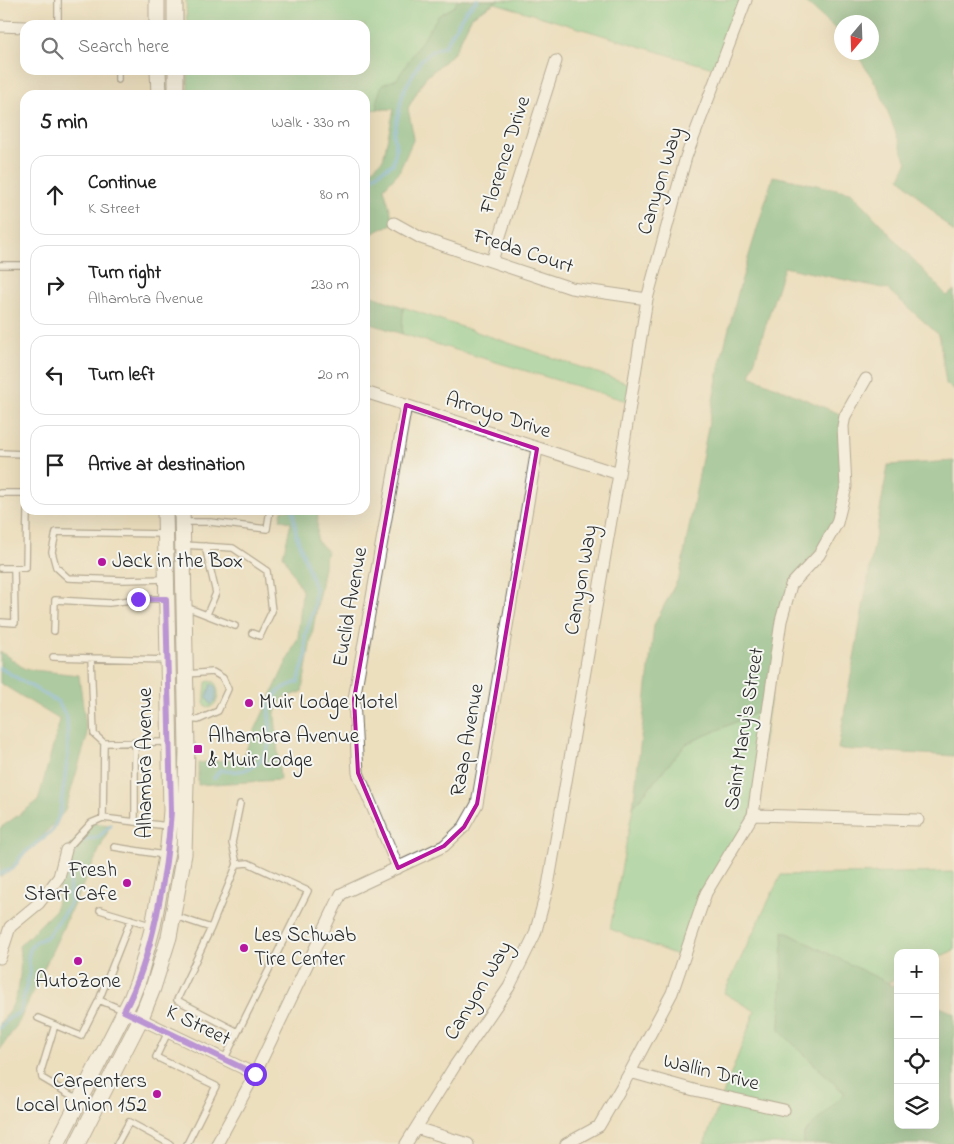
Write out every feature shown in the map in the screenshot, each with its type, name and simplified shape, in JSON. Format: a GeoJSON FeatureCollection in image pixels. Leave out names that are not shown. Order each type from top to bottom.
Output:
{"type":"FeatureCollection","features":[{"type":"Feature","properties":{"kind":"main road"},"geometry":{"type":"LineString","coordinates":[[157,0],[158,20]]}},
{"type":"Feature","properties":{"kind":"main road"},"geometry":{"type":"LineString","coordinates":[[175,0],[175,20]]}},
{"type":"Feature","properties":{"kind":"main road"},"geometry":{"type":"LineString","coordinates":[[158,75],[159,90]]}},
{"type":"Feature","properties":{"kind":"main road"},"geometry":{"type":"LineString","coordinates":[[176,75],[176,90]]}},
{"type":"Feature","properties":{"kind":"main road","name":"Alhambra Avenue"},"geometry":{"type":"LineString","coordinates":[[57,1144],[139,978],[153,926],[166,855],[170,826],[170,742],[165,515]]}},
{"type":"Feature","properties":{"kind":"main road","name":"Alhambra Avenue"},"geometry":{"type":"LineString","coordinates":[[77,1144],[141,1018],[156,980],[173,915],[184,854],[187,824],[182,516]]}},
{"type":"Feature","properties":{"kind":"street","name":"Canyon Way"},"geometry":{"type":"LineString","coordinates":[[406,1144],[454,1067],[509,987],[535,934],[548,886],[619,474],[646,299],[686,157],[746,0]]}},
{"type":"Feature","properties":{"kind":"street"},"geometry":{"type":"LineString","coordinates":[[0,26],[20,27]]}},
{"type":"Feature","properties":{"kind":"street","name":"Florence Drive"},"geometry":{"type":"LineString","coordinates":[[492,261],[556,61]]}},
{"type":"Feature","properties":{"kind":"street","name":"Freda Court"},"geometry":{"type":"LineString","coordinates":[[394,223],[421,238],[571,288],[646,299]]}},
{"type":"Feature","properties":{"kind":"street","name":"Saint Mary's Street"},"geometry":{"type":"LineString","coordinates":[[566,1144],[599,1126],[630,1072],[672,993],[706,893],[753,815],[781,621],[791,585],[819,555],[837,523],[846,487],[843,426],[845,416],[866,379]]}},
{"type":"Feature","properties":{"kind":"street","name":"Arroyo Drive"},"geometry":{"type":"LineString","coordinates":[[370,394],[619,474]]}},
{"type":"Feature","properties":{"kind":"street","name":"Euclid Avenue"},"geometry":{"type":"LineString","coordinates":[[398,868],[358,773],[354,699],[406,405]]}},
{"type":"Feature","properties":{"kind":"street","name":"Raap Avenue"},"geometry":{"type":"LineString","coordinates":[[216,1144],[255,1074],[341,894],[444,846],[464,827],[477,804],[537,449]]}},
{"type":"Feature","properties":{"kind":"street"},"geometry":{"type":"LineString","coordinates":[[753,815],[918,820]]}},
{"type":"Feature","properties":{"kind":"street"},"geometry":{"type":"LineString","coordinates":[[0,958],[10,928],[39,903],[59,877],[66,850]]}},
{"type":"Feature","properties":{"kind":"street","name":"K Street"},"geometry":{"type":"LineString","coordinates":[[124,1011],[255,1074]]}},
{"type":"Feature","properties":{"kind":"street","name":"Wallin Drive"},"geometry":{"type":"LineString","coordinates":[[630,1072],[694,1090],[784,1110]]}},
{"type":"Feature","properties":{"kind":"street"},"geometry":{"type":"LineString","coordinates":[[416,1128],[468,1144]]}},
{"type":"Feature","properties":{"kind":"lane"},"geometry":{"type":"LineString","coordinates":[[58,0],[58,20]]}},
{"type":"Feature","properties":{"kind":"lane"},"geometry":{"type":"LineString","coordinates":[[118,75],[118,80]]}},
{"type":"Feature","properties":{"kind":"lane"},"geometry":{"type":"LineString","coordinates":[[0,265],[20,264]]}},
{"type":"Feature","properties":{"kind":"lane"},"geometry":{"type":"LineString","coordinates":[[0,453],[20,454]]}},
{"type":"Feature","properties":{"kind":"lane"},"geometry":{"type":"LineString","coordinates":[[0,493],[20,494]]}},
{"type":"Feature","properties":{"kind":"lane"},"geometry":{"type":"LineString","coordinates":[[0,568],[26,568],[27,515]]}},
{"type":"Feature","properties":{"kind":"lane"},"geometry":{"type":"LineString","coordinates":[[182,516],[210,522],[268,529],[269,515]]}},
{"type":"Feature","properties":{"kind":"lane"},"geometry":{"type":"LineString","coordinates":[[165,534],[56,532],[52,552],[56,567],[68,578],[166,579]]}},
{"type":"Feature","properties":{"kind":"lane"},"geometry":{"type":"LineString","coordinates":[[183,545],[233,548],[266,571],[272,611],[260,636],[252,633]]}},
{"type":"Feature","properties":{"kind":"lane"},"geometry":{"type":"LineString","coordinates":[[205,546],[216,592],[207,614]]}},
{"type":"Feature","properties":{"kind":"lane"},"geometry":{"type":"LineString","coordinates":[[0,622],[15,623],[14,568]]}},
{"type":"Feature","properties":{"kind":"lane"},"geometry":{"type":"LineString","coordinates":[[54,631],[55,600],[109,603],[138,599],[166,599]]}},
{"type":"Feature","properties":{"kind":"lane"},"geometry":{"type":"LineString","coordinates":[[184,607],[235,626]]}},
{"type":"Feature","properties":{"kind":"lane"},"geometry":{"type":"LineString","coordinates":[[54,657],[167,660]]}},
{"type":"Feature","properties":{"kind":"lane"},"geometry":{"type":"LineString","coordinates":[[91,658],[94,734],[104,743],[170,742]]}},
{"type":"Feature","properties":{"kind":"lane"},"geometry":{"type":"LineString","coordinates":[[185,674],[213,672],[223,678],[228,689],[218,711],[198,720],[185,719]]}},
{"type":"Feature","properties":{"kind":"lane"},"geometry":{"type":"LineString","coordinates":[[135,742],[135,820]]}},
{"type":"Feature","properties":{"kind":"lane"},"geometry":{"type":"LineString","coordinates":[[103,818],[104,743]]}},
{"type":"Feature","properties":{"kind":"lane"},"geometry":{"type":"LineString","coordinates":[[238,1032],[177,1000],[211,928],[237,864],[232,843],[240,804]]}},
{"type":"Feature","properties":{"kind":"lane"},"geometry":{"type":"LineString","coordinates":[[66,850],[91,823],[103,818],[135,820],[144,824],[170,826]]}},
{"type":"Feature","properties":{"kind":"lane"},"geometry":{"type":"LineString","coordinates":[[114,847],[166,855]]}},
{"type":"Feature","properties":{"kind":"lane"},"geometry":{"type":"LineString","coordinates":[[224,1060],[308,892],[248,863],[237,864]]}},
{"type":"Feature","properties":{"kind":"lane"},"geometry":{"type":"LineString","coordinates":[[100,910],[153,926]]}},
{"type":"Feature","properties":{"kind":"lane"},"geometry":{"type":"LineString","coordinates":[[173,915],[211,928]]}},
{"type":"Feature","properties":{"kind":"lane"},"geometry":{"type":"LineString","coordinates":[[38,1018],[81,1036],[99,1000],[131,919]]}},
{"type":"Feature","properties":{"kind":"lane"},"geometry":{"type":"LineString","coordinates":[[99,1000],[124,1011]]}},
{"type":"Feature","properties":{"kind":"lane"},"geometry":{"type":"LineString","coordinates":[[55,1025],[40,1071],[42,1078],[79,1100]]}},
{"type":"Feature","properties":{"kind":"lane"},"geometry":{"type":"LineString","coordinates":[[168,1032],[156,1057],[216,1086],[187,1144]]}},
{"type":"Feature","properties":{"kind":"lane"},"geometry":{"type":"LineString","coordinates":[[117,1144],[129,1122],[170,1144]]}},
{"type":"Feature","properties":{"kind":"highlighted area"},"geometry":{"type":"Polygon","coordinates":[[[406,405],[537,449],[477,804],[464,827],[444,846],[398,868],[358,773],[354,699],[406,405]]]}},
{"type":"Feature","properties":{"kind":"green space"},"geometry":{"type":"Polygon","coordinates":[[[186,0],[746,0],[719,70],[495,3],[472,16],[454,53],[425,78],[408,108],[370,110],[370,90],[188,90],[188,75],[370,75],[370,20],[187,20],[186,0]]]}},
{"type":"Feature","properties":{"kind":"green space"},"geometry":{"type":"Polygon","coordinates":[[[457,0],[498,0],[472,16],[454,53],[425,78],[408,108],[414,138],[399,172],[384,188],[394,223],[370,235],[370,171],[383,159],[394,109],[378,109],[377,99],[382,85],[397,79],[438,16],[455,6],[457,0]]]}},
{"type":"Feature","properties":{"kind":"green space"},"geometry":{"type":"Polygon","coordinates":[[[803,0],[954,0],[954,233],[900,178],[907,163],[879,89],[860,60],[879,60],[879,15],[834,15],[834,28],[803,0]]]}},
{"type":"Feature","properties":{"kind":"green space"},"geometry":{"type":"Polygon","coordinates":[[[773,176],[851,192],[947,296],[954,290],[954,390],[946,384],[939,335],[887,289],[784,267],[750,376],[845,416],[846,487],[837,523],[791,585],[769,707],[686,744],[633,807],[654,625],[680,575],[720,363],[740,285],[773,176]]]}},
{"type":"Feature","properties":{"kind":"green space"},"geometry":{"type":"Polygon","coordinates":[[[370,295],[403,307],[402,334],[370,324],[370,295]]]}},
{"type":"Feature","properties":{"kind":"green space"},"geometry":{"type":"Polygon","coordinates":[[[403,307],[633,385],[630,402],[402,334],[403,307]]]}},
{"type":"Feature","properties":{"kind":"green space"},"geometry":{"type":"Polygon","coordinates":[[[954,461],[954,756],[838,749],[888,465],[954,461]]]}},
{"type":"Feature","properties":{"kind":"green space"},"geometry":{"type":"Polygon","coordinates":[[[281,515],[318,515],[317,541],[327,550],[302,692],[283,698],[275,713],[280,780],[198,785],[198,763],[242,758],[298,637],[302,591],[283,555],[291,523],[280,519],[281,515]]]}},
{"type":"Feature","properties":{"kind":"green space"},"geometry":{"type":"Polygon","coordinates":[[[0,651],[25,669],[79,675],[87,737],[65,811],[37,842],[0,877],[0,828],[38,801],[60,720],[0,683],[0,651]]]}},
{"type":"Feature","properties":{"kind":"green space"},"geometry":{"type":"Polygon","coordinates":[[[206,682],[215,682],[218,697],[213,706],[209,708],[204,704],[206,682]]]}},
{"type":"Feature","properties":{"kind":"green space"},"geometry":{"type":"Polygon","coordinates":[[[769,707],[753,815],[706,893],[684,958],[610,929],[633,807],[686,744],[769,707]]]}},
{"type":"Feature","properties":{"kind":"green space"},"geometry":{"type":"Polygon","coordinates":[[[91,823],[111,825],[19,1022],[0,1050],[0,1023],[12,1005],[19,987],[19,946],[55,910],[66,850],[91,823]]]}},
{"type":"Feature","properties":{"kind":"green space"},"geometry":{"type":"Polygon","coordinates":[[[954,872],[954,950],[939,957],[939,949],[894,949],[894,980],[886,983],[784,931],[780,1031],[845,1094],[804,1133],[804,1144],[704,1144],[755,1011],[724,993],[781,875],[954,872]]]}},
{"type":"Feature","properties":{"kind":"green space"},"geometry":{"type":"Polygon","coordinates":[[[783,931],[894,986],[894,1129],[939,1129],[939,1007],[954,1013],[954,1144],[804,1144],[804,1134],[845,1093],[780,1031],[783,931]]]}},
{"type":"Feature","properties":{"kind":"water"},"geometry":{"type":"Polygon","coordinates":[[[211,684],[215,686],[216,694],[211,705],[207,697],[211,684]]]}},
{"type":"Feature","properties":{"kind":"waterway"},"geometry":{"type":"LineString","coordinates":[[370,181],[393,164],[396,149],[394,135],[403,92],[421,60],[432,51],[445,46],[465,12],[477,0]]}},
{"type":"Feature","properties":{"kind":"waterway"},"geometry":{"type":"LineString","coordinates":[[214,778],[220,770],[240,771],[248,769],[262,759],[269,743],[270,706],[280,691],[298,682],[306,656],[305,636],[314,608],[315,588],[296,534],[294,515]]}},
{"type":"Feature","properties":{"kind":"waterway"},"geometry":{"type":"LineString","coordinates":[[0,668],[58,702],[67,718],[68,755],[60,813],[53,830],[22,855],[13,868],[0,874]]}},
{"type":"Feature","properties":{"kind":"waterway"},"geometry":{"type":"LineString","coordinates":[[0,1028],[8,1019],[20,1012],[30,972],[28,957],[31,947],[48,936],[70,904],[69,861],[73,850],[81,841],[99,837],[111,825]]}},
{"type":"Feature","properties":{"kind":"place","name":"Jack in the Box"},"geometry":{"type":"Point","coordinates":[102,562]}},
{"type":"Feature","properties":{"kind":"place","name":"Muir Lodge Motel"},"geometry":{"type":"Point","coordinates":[249,703]}},
{"type":"Feature","properties":{"kind":"place","name":"Alhambra Avenue & Muir Lodge"},"geometry":{"type":"Point","coordinates":[198,749]}},
{"type":"Feature","properties":{"kind":"place","name":"Fresh Start Cafe"},"geometry":{"type":"Point","coordinates":[127,883]}},
{"type":"Feature","properties":{"kind":"place","name":"Les Schwab Tire Center"},"geometry":{"type":"Point","coordinates":[244,948]}},
{"type":"Feature","properties":{"kind":"place","name":"AutoZone"},"geometry":{"type":"Point","coordinates":[78,961]}},
{"type":"Feature","properties":{"kind":"place","name":"Carpenters Local Union 152"},"geometry":{"type":"Point","coordinates":[157,1094]}},
{"type":"Feature","properties":{"kind":"route"},"geometry":{"type":"LineString","coordinates":[[138,599],[166,599],[171,811],[168,846],[153,926],[139,978],[124,1011],[255,1074]]}}]}
